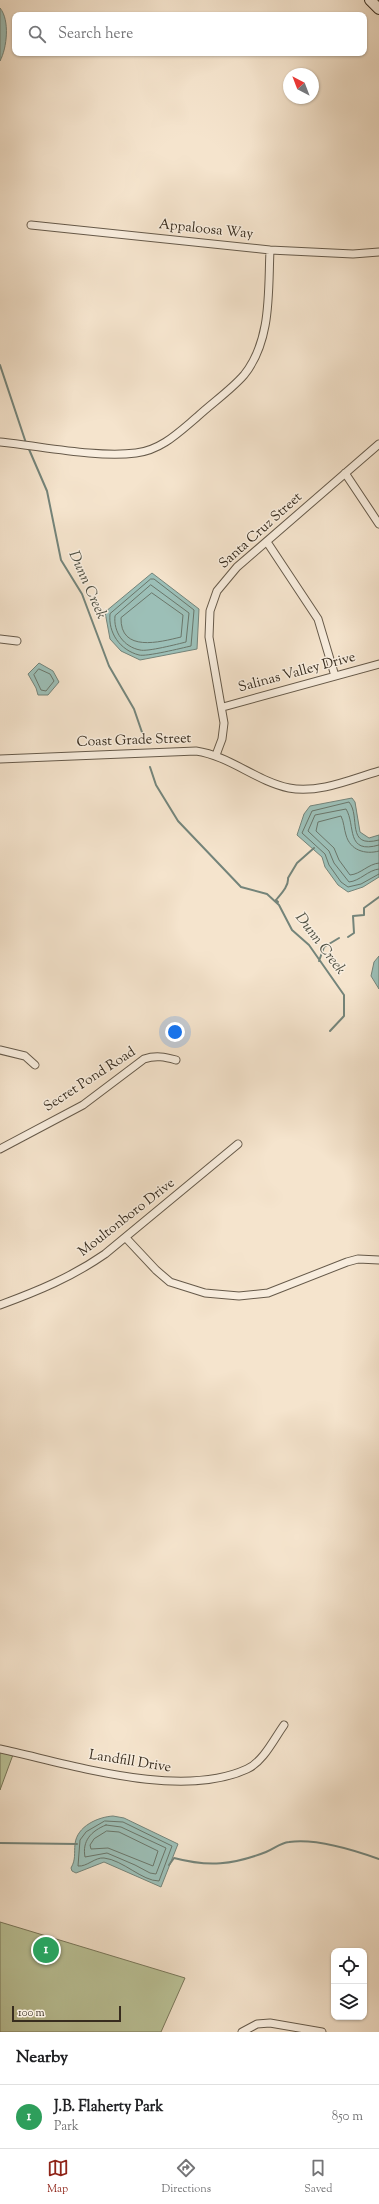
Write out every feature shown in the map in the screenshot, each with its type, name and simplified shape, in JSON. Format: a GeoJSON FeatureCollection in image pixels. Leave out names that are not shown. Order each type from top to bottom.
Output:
{"type":"FeatureCollection","features":[{"type":"Feature","properties":{"kind":"main road"},"geometry":{"type":"LineString","coordinates":[[370,0],[379,9]]}},
{"type":"Feature","properties":{"kind":"street","name":"Appaloosa Way"},"geometry":{"type":"LineString","coordinates":[[31,225],[270,250],[353,254],[379,252]]}},
{"type":"Feature","properties":{"kind":"street"},"geometry":{"type":"LineString","coordinates":[[0,442],[108,454],[128,454],[147,451],[174,437],[240,379],[257,355],[266,322],[270,250]]}},
{"type":"Feature","properties":{"kind":"street","name":"Santa Cruz Street"},"geometry":{"type":"LineString","coordinates":[[216,756],[224,729],[222,707],[209,637],[210,611],[217,591],[230,574],[379,444]]}},
{"type":"Feature","properties":{"kind":"street"},"geometry":{"type":"LineString","coordinates":[[345,473],[379,524]]}},
{"type":"Feature","properties":{"kind":"street"},"geometry":{"type":"LineString","coordinates":[[266,542],[316,615],[335,676]]}},
{"type":"Feature","properties":{"kind":"street"},"geometry":{"type":"LineString","coordinates":[[0,639],[17,641]]}},
{"type":"Feature","properties":{"kind":"street","name":"Salinas Valley Drive"},"geometry":{"type":"LineString","coordinates":[[222,707],[379,664]]}},
{"type":"Feature","properties":{"kind":"street","name":"Coast Grade Street"},"geometry":{"type":"LineString","coordinates":[[0,759],[188,751],[216,756],[276,784],[299,789],[316,788],[379,771]]}},
{"type":"Feature","properties":{"kind":"street"},"geometry":{"type":"LineString","coordinates":[[0,1050],[25,1056],[35,1065]]}},
{"type":"Feature","properties":{"kind":"street","name":"Secret Pond Road"},"geometry":{"type":"LineString","coordinates":[[0,1149],[82,1105],[144,1059],[153,1056],[163,1056],[176,1060]]}},
{"type":"Feature","properties":{"kind":"street","name":"Moultonboro Drive"},"geometry":{"type":"LineString","coordinates":[[0,1305],[44,1289],[82,1270],[126,1238],[238,1144]]}},
{"type":"Feature","properties":{"kind":"street"},"geometry":{"type":"LineString","coordinates":[[126,1238],[156,1270],[170,1282],[206,1293],[239,1296],[268,1293],[280,1290],[347,1262],[358,1259],[379,1260]]}},
{"type":"Feature","properties":{"kind":"street","name":"Landfill Drive"},"geometry":{"type":"LineString","coordinates":[[0,1749],[157,1782],[185,1782],[217,1778],[248,1769],[259,1760],[284,1725]]}},
{"type":"Feature","properties":{"kind":"street"},"geometry":{"type":"LineString","coordinates":[[242,2032],[257,2024],[270,2024],[322,2032]]}},
{"type":"Feature","properties":{"kind":"green space"},"geometry":{"type":"Polygon","coordinates":[[[0,1748],[14,1752],[0,1790],[0,1748]]]}},
{"type":"Feature","properties":{"kind":"green space"},"geometry":{"type":"Polygon","coordinates":[[[0,1922],[185,1978],[161,2032],[0,2032],[0,1922]]]}},
{"type":"Feature","properties":{"kind":"water"},"geometry":{"type":"Polygon","coordinates":[[[0,8],[5,20],[6,42],[0,61],[0,8]]]}},
{"type":"Feature","properties":{"kind":"water"},"geometry":{"type":"Polygon","coordinates":[[[152,573],[199,609],[197,649],[140,660],[121,651],[110,639],[105,612],[152,573]]]}},
{"type":"Feature","properties":{"kind":"water"},"geometry":{"type":"Polygon","coordinates":[[[39,663],[53,671],[59,682],[48,695],[38,695],[36,688],[28,674],[39,663]]]}},
{"type":"Feature","properties":{"kind":"water"},"geometry":{"type":"Polygon","coordinates":[[[352,798],[355,802],[360,832],[369,838],[379,835],[379,877],[363,887],[348,892],[338,885],[325,867],[322,857],[297,835],[304,814],[310,806],[352,798]]]}},
{"type":"Feature","properties":{"kind":"water"},"geometry":{"type":"Polygon","coordinates":[[[379,956],[379,989],[371,976],[374,962],[379,956]]]}},
{"type":"Feature","properties":{"kind":"water"},"geometry":{"type":"Polygon","coordinates":[[[113,1816],[124,1818],[178,1844],[161,1887],[104,1862],[76,1873],[72,1871],[71,1868],[74,1859],[75,1844],[80,1832],[84,1827],[101,1818],[113,1816]]]}},
{"type":"Feature","properties":{"kind":"waterway","name":"Dunn Creek"},"geometry":{"type":"LineString","coordinates":[[0,365],[26,443]]}},
{"type":"Feature","properties":{"kind":"waterway","name":"Dunn Creek"},"geometry":{"type":"LineString","coordinates":[[28,447],[47,491],[61,560],[82,594],[109,666],[134,709],[145,741]]}},
{"type":"Feature","properties":{"kind":"waterway"},"geometry":{"type":"LineString","coordinates":[[150,767],[156,785],[178,821],[241,887],[267,894],[279,905],[292,930],[309,945],[344,995],[344,1016],[330,1031]]}},
{"type":"Feature","properties":{"kind":"waterway"},"geometry":{"type":"LineString","coordinates":[[278,902],[276,900],[286,887],[288,878],[297,863],[314,848]]}},
{"type":"Feature","properties":{"kind":"waterway"},"geometry":{"type":"LineString","coordinates":[[348,937],[354,933],[353,916],[364,915],[364,908],[379,897]]}},
{"type":"Feature","properties":{"kind":"waterway"},"geometry":{"type":"LineString","coordinates":[[319,961],[324,947],[339,938]]}},
{"type":"Feature","properties":{"kind":"waterway"},"geometry":{"type":"LineString","coordinates":[[169,1865],[174,1858],[198,1863],[220,1863],[242,1860],[269,1851],[280,1845],[299,1841],[322,1843],[379,1859]]}},
{"type":"Feature","properties":{"kind":"waterway"},"geometry":{"type":"LineString","coordinates":[[0,1843],[77,1844]]}},
{"type":"Feature","properties":{"kind":"place","name":"J.B. Flaherty Park"},"geometry":{"type":"Point","coordinates":[46,1950]}}]}
